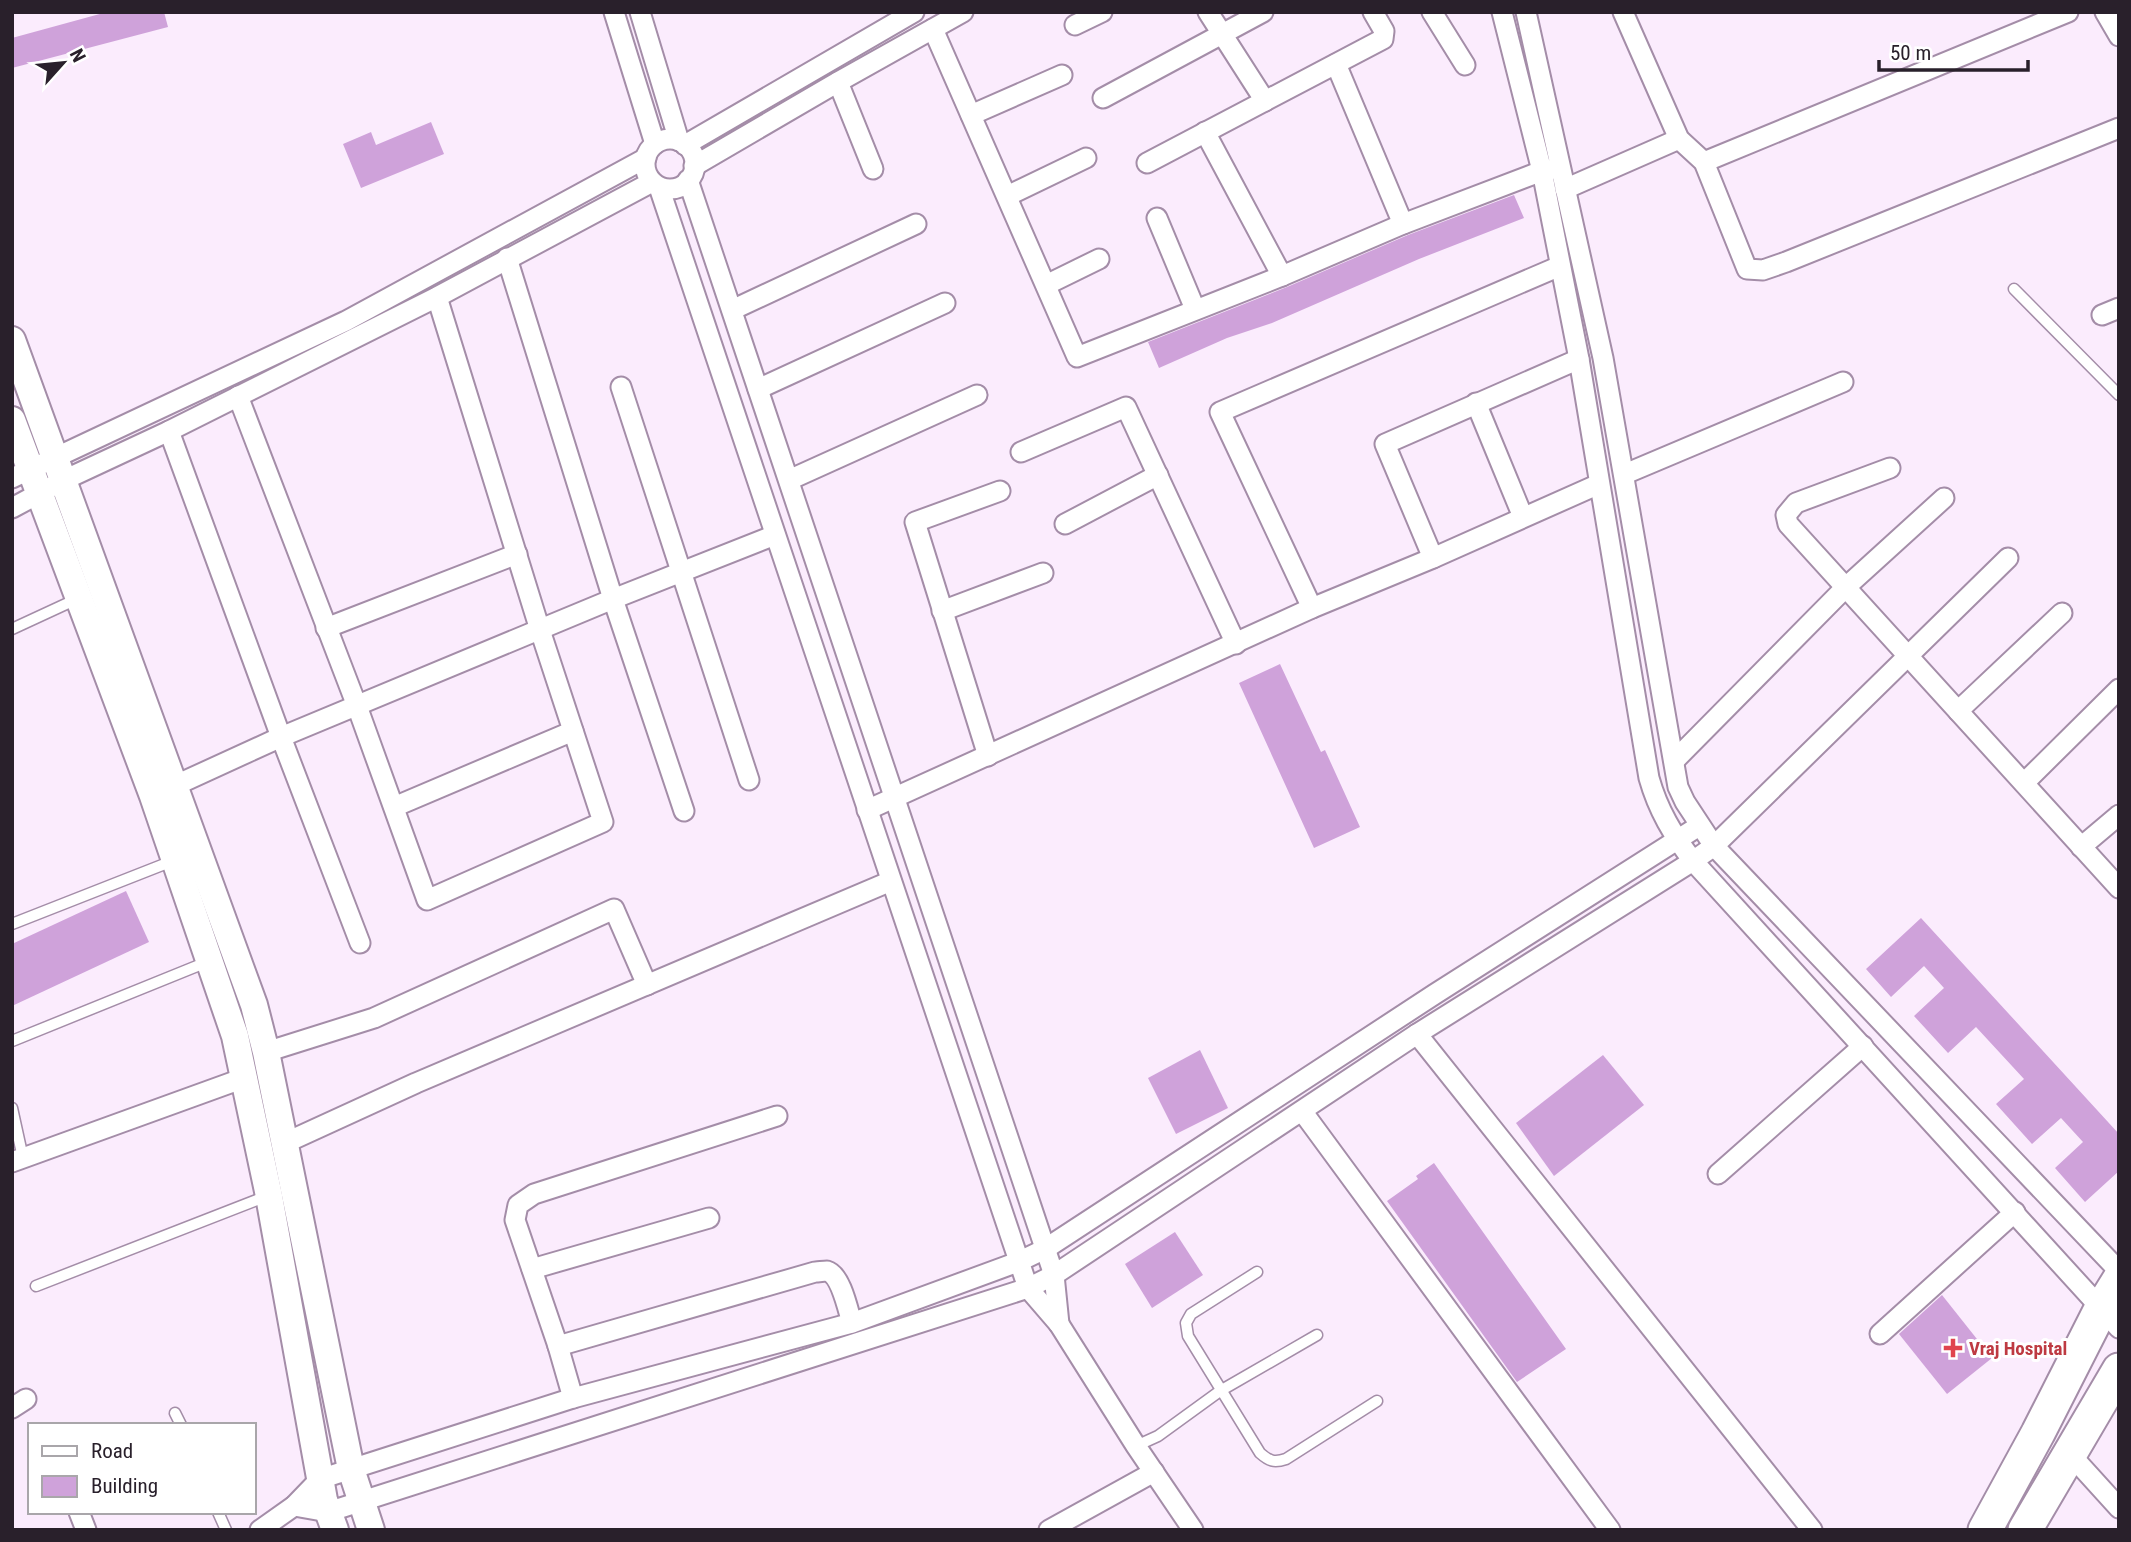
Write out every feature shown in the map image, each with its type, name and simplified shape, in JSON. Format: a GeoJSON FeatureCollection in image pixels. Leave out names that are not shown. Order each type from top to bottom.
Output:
{"type":"FeatureCollection","features":[{"type":"Feature","properties":{"kind":"highway"},"geometry":{"type":"LineString","coordinates":[[1985,1530],[2110,1318],[2119,1280]]}},
{"type":"Feature","properties":{"kind":"highway"},"geometry":{"type":"LineString","coordinates":[[2025,1530],[2119,1370]]}},
{"type":"Feature","properties":{"kind":"street"},"geometry":{"type":"LineString","coordinates":[[614,12],[650,151],[645,166],[655,184],[775,535],[1028,1289],[1059,1324],[1193,1530]]}},
{"type":"Feature","properties":{"kind":"street"},"geometry":{"type":"LineString","coordinates":[[60,468],[346,321],[650,151],[663,140],[682,143],[914,12]]}},
{"type":"Feature","properties":{"kind":"street"},"geometry":{"type":"LineString","coordinates":[[12,508],[27,480],[169,431],[655,184],[675,188],[691,173],[838,82],[963,12]]}},
{"type":"Feature","properties":{"kind":"street"},"geometry":{"type":"LineString","coordinates":[[1075,25],[1102,12]]}},
{"type":"Feature","properties":{"kind":"street"},"geometry":{"type":"LineString","coordinates":[[1208,12],[1265,102]]}},
{"type":"Feature","properties":{"kind":"street"},"geometry":{"type":"LineString","coordinates":[[1103,98],[1262,12]]}},
{"type":"Feature","properties":{"kind":"street"},"geometry":{"type":"LineString","coordinates":[[1147,163],[1383,39],[1384,31],[1373,12]]}},
{"type":"Feature","properties":{"kind":"street"},"geometry":{"type":"LineString","coordinates":[[1432,12],[1465,65]]}},
{"type":"Feature","properties":{"kind":"street"},"geometry":{"type":"LineString","coordinates":[[1502,12],[1551,169],[1565,189],[1603,358],[1625,474],[1678,787],[1699,826],[1714,846],[2119,1271]]}},
{"type":"Feature","properties":{"kind":"street"},"geometry":{"type":"LineString","coordinates":[[1525,12],[1551,169],[1560,266],[1579,359],[1649,778],[1655,798],[1678,842],[1693,861],[2110,1318]]}},
{"type":"Feature","properties":{"kind":"street"},"geometry":{"type":"LineString","coordinates":[[1623,12],[1679,139],[1704,162],[1747,269],[1763,270],[2119,128]]}},
{"type":"Feature","properties":{"kind":"street"},"geometry":{"type":"LineString","coordinates":[[1704,162],[2068,12]]}},
{"type":"Feature","properties":{"kind":"street"},"geometry":{"type":"LineString","coordinates":[[2105,12],[2119,36]]}},
{"type":"Feature","properties":{"kind":"street"},"geometry":{"type":"LineString","coordinates":[[643,13],[682,143],[691,151],[691,173],[732,310],[1054,1275],[1059,1324]]}},
{"type":"Feature","properties":{"kind":"street"},"geometry":{"type":"LineString","coordinates":[[933,29],[1077,357],[1282,276],[1404,224],[1551,169]]}},
{"type":"Feature","properties":{"kind":"street"},"geometry":{"type":"LineString","coordinates":[[1336,64],[1404,224]]}},
{"type":"Feature","properties":{"kind":"street"},"geometry":{"type":"LineString","coordinates":[[971,115],[1062,75]]}},
{"type":"Feature","properties":{"kind":"street"},"geometry":{"type":"LineString","coordinates":[[838,82],[873,169]]}},
{"type":"Feature","properties":{"kind":"street"},"geometry":{"type":"LineString","coordinates":[[1205,132],[1282,276]]}},
{"type":"Feature","properties":{"kind":"street"},"geometry":{"type":"LineString","coordinates":[[1565,189],[1679,139]]}},
{"type":"Feature","properties":{"kind":"street"},"geometry":{"type":"LineString","coordinates":[[1007,196],[1086,159]]}},
{"type":"Feature","properties":{"kind":"street"},"geometry":{"type":"LineString","coordinates":[[1157,218],[1195,309]]}},
{"type":"Feature","properties":{"kind":"street"},"geometry":{"type":"LineString","coordinates":[[732,310],[916,224]]}},
{"type":"Feature","properties":{"kind":"street"},"geometry":{"type":"LineString","coordinates":[[507,258],[613,599],[684,811]]}},
{"type":"Feature","properties":{"kind":"street"},"geometry":{"type":"LineString","coordinates":[[1046,285],[1099,259]]}},
{"type":"Feature","properties":{"kind":"street"},"geometry":{"type":"LineString","coordinates":[[1312,608],[1220,412],[1560,266]]}},
{"type":"Feature","properties":{"kind":"street"},"geometry":{"type":"LineString","coordinates":[[239,396],[357,706],[427,900],[603,822],[540,630],[437,297]]}},
{"type":"Feature","properties":{"kind":"street"},"geometry":{"type":"LineString","coordinates":[[758,389],[945,303]]}},
{"type":"Feature","properties":{"kind":"street"},"geometry":{"type":"LineString","coordinates":[[12,340],[60,468],[164,791],[175,860],[232,1025],[269,1196],[320,1479],[332,1521]]}},
{"type":"Feature","properties":{"kind":"street"},"geometry":{"type":"LineString","coordinates":[[1433,558],[1385,444],[1579,359]]}},
{"type":"Feature","properties":{"kind":"street"},"geometry":{"type":"LineString","coordinates":[[1625,474],[1843,383]]}},
{"type":"Feature","properties":{"kind":"street"},"geometry":{"type":"LineString","coordinates":[[621,387],[749,780]]}},
{"type":"Feature","properties":{"kind":"street"},"geometry":{"type":"LineString","coordinates":[[789,480],[977,395]]}},
{"type":"Feature","properties":{"kind":"street"},"geometry":{"type":"LineString","coordinates":[[1476,403],[1523,517]]}},
{"type":"Feature","properties":{"kind":"street"},"geometry":{"type":"LineString","coordinates":[[1021,452],[1126,407],[1236,644]]}},
{"type":"Feature","properties":{"kind":"street"},"geometry":{"type":"LineString","coordinates":[[12,420],[27,480],[164,791],[254,1005],[266,1052],[351,1469],[371,1530]]}},
{"type":"Feature","properties":{"kind":"street"},"geometry":{"type":"LineString","coordinates":[[169,431],[360,943]]}},
{"type":"Feature","properties":{"kind":"street"},"geometry":{"type":"LineString","coordinates":[[1890,468],[1796,503],[1786,515],[1788,524],[2119,888]]}},
{"type":"Feature","properties":{"kind":"street"},"geometry":{"type":"LineString","coordinates":[[1065,524],[1158,475]]}},
{"type":"Feature","properties":{"kind":"street"},"geometry":{"type":"LineString","coordinates":[[867,810],[1312,608],[1599,484]]}},
{"type":"Feature","properties":{"kind":"street"},"geometry":{"type":"LineString","coordinates":[[988,756],[915,522],[1000,491]]}},
{"type":"Feature","properties":{"kind":"street"},"geometry":{"type":"LineString","coordinates":[[1675,760],[1846,587],[1944,498]]}},
{"type":"Feature","properties":{"kind":"street"},"geometry":{"type":"LineString","coordinates":[[164,791],[281,737],[775,535]]}},
{"type":"Feature","properties":{"kind":"street"},"geometry":{"type":"LineString","coordinates":[[326,628],[517,554]]}},
{"type":"Feature","properties":{"kind":"street"},"geometry":{"type":"LineString","coordinates":[[332,1521],[361,1502],[1028,1289],[1054,1275],[1418,1034],[1714,846],[2008,558]]}},
{"type":"Feature","properties":{"kind":"street"},"geometry":{"type":"LineString","coordinates":[[942,611],[1043,573]]}},
{"type":"Feature","properties":{"kind":"street"},"geometry":{"type":"LineString","coordinates":[[1958,711],[2062,613]]}},
{"type":"Feature","properties":{"kind":"street"},"geometry":{"type":"LineString","coordinates":[[2024,783],[2119,689]]}},
{"type":"Feature","properties":{"kind":"street"},"geometry":{"type":"LineString","coordinates":[[394,807],[573,731]]}},
{"type":"Feature","properties":{"kind":"street"},"geometry":{"type":"LineString","coordinates":[[2081,846],[2119,815]]}},
{"type":"Feature","properties":{"kind":"street"},"geometry":{"type":"LineString","coordinates":[[260,1530],[294,1506],[320,1479],[573,1398],[852,1323],[1018,1262],[1045,1249],[1435,994],[1678,842],[1699,826]]}},
{"type":"Feature","properties":{"kind":"street"},"geometry":{"type":"LineString","coordinates":[[285,1143],[416,1083],[891,881]]}},
{"type":"Feature","properties":{"kind":"street"},"geometry":{"type":"LineString","coordinates":[[266,1052],[374,1018],[614,909],[647,985]]}},
{"type":"Feature","properties":{"kind":"street"},"geometry":{"type":"LineString","coordinates":[[1418,1034],[1812,1530]]}},
{"type":"Feature","properties":{"kind":"street"},"geometry":{"type":"LineString","coordinates":[[1718,1174],[1863,1046]]}},
{"type":"Feature","properties":{"kind":"street"},"geometry":{"type":"LineString","coordinates":[[18,1159],[244,1078]]}},
{"type":"Feature","properties":{"kind":"street"},"geometry":{"type":"LineString","coordinates":[[1302,1111],[1610,1530]]}},
{"type":"Feature","properties":{"kind":"street"},"geometry":{"type":"LineString","coordinates":[[573,1398],[515,1220],[514,1212],[518,1205],[534,1194],[777,1116]]}},
{"type":"Feature","properties":{"kind":"street"},"geometry":{"type":"LineString","coordinates":[[1247,1117],[1259,1139]]}},
{"type":"Feature","properties":{"kind":"street"},"geometry":{"type":"LineString","coordinates":[[1880,1334],[2015,1212]]}},
{"type":"Feature","properties":{"kind":"street"},"geometry":{"type":"LineString","coordinates":[[532,1269],[709,1218]]}},
{"type":"Feature","properties":{"kind":"street"},"geometry":{"type":"LineString","coordinates":[[558,1346],[815,1272],[834,1275],[841,1287],[852,1323]]}},
{"type":"Feature","properties":{"kind":"street"},"geometry":{"type":"LineString","coordinates":[[2070,1454],[2119,1508]]}},
{"type":"Feature","properties":{"kind":"street"},"geometry":{"type":"LineString","coordinates":[[1049,1530],[1154,1472]]}},
{"type":"Feature","properties":{"kind":"street"},"geometry":{"type":"LineString","coordinates":[[294,1506],[332,1521]]}},
{"type":"Feature","properties":{"kind":"lane"},"geometry":{"type":"LineString","coordinates":[[2014,289],[2119,395]]}},
{"type":"Feature","properties":{"kind":"lane"},"geometry":{"type":"LineString","coordinates":[[12,628],[79,598]]}},
{"type":"Feature","properties":{"kind":"lane"},"geometry":{"type":"LineString","coordinates":[[12,924],[175,860]]}},
{"type":"Feature","properties":{"kind":"lane"},"geometry":{"type":"LineString","coordinates":[[12,1041],[211,960]]}},
{"type":"Feature","properties":{"kind":"lane"},"geometry":{"type":"LineString","coordinates":[[12,1108],[18,1159]]}},
{"type":"Feature","properties":{"kind":"lane"},"geometry":{"type":"LineString","coordinates":[[36,1286],[269,1196]]}},
{"type":"Feature","properties":{"kind":"lane"},"geometry":{"type":"LineString","coordinates":[[1256,1272],[1191,1314],[1186,1323],[1188,1336],[1260,1453],[1276,1463],[1286,1459],[1377,1401]]}},
{"type":"Feature","properties":{"kind":"lane"},"geometry":{"type":"LineString","coordinates":[[1136,1446],[1157,1436],[1220,1391],[1317,1335]]}},
{"type":"Feature","properties":{"kind":"lane"},"geometry":{"type":"LineString","coordinates":[[176,1413],[180,1423]]}},
{"type":"Feature","properties":{"kind":"lane"},"geometry":{"type":"LineString","coordinates":[[219,1514],[226,1530]]}},
{"type":"Feature","properties":{"kind":"building"},"geometry":{"type":"Polygon","coordinates":[[[107,12],[164,12],[168,27],[12,68],[12,38],[107,12]]]}},
{"type":"Feature","properties":{"kind":"building"},"geometry":{"type":"Polygon","coordinates":[[[431,122],[444,154],[361,188],[343,144],[371,132],[376,145],[431,122]]]}},
{"type":"Feature","properties":{"kind":"building"},"geometry":{"type":"Polygon","coordinates":[[[1514,195],[1524,218],[1159,368],[1148,342],[1408,235],[1514,195]]]}},
{"type":"Feature","properties":{"kind":"building"},"geometry":{"type":"Polygon","coordinates":[[[1280,664],[1321,752],[1325,750],[1360,827],[1314,848],[1239,683],[1280,664]]]}},
{"type":"Feature","properties":{"kind":"building"},"geometry":{"type":"Polygon","coordinates":[[[126,891],[149,942],[12,1006],[12,944],[126,891]]]}},
{"type":"Feature","properties":{"kind":"building"},"geometry":{"type":"Polygon","coordinates":[[[1921,918],[2119,1134],[2119,1171],[2085,1202],[2055,1168],[2083,1142],[2061,1118],[2032,1144],[1996,1104],[2024,1079],[1976,1027],[1948,1053],[1914,1016],[1944,988],[1924,966],[1891,997],[1866,969],[1921,918]]]}},
{"type":"Feature","properties":{"kind":"building"},"geometry":{"type":"Polygon","coordinates":[[[1200,1050],[1228,1108],[1176,1134],[1148,1078],[1200,1050]]]}},
{"type":"Feature","properties":{"kind":"building"},"geometry":{"type":"Polygon","coordinates":[[[1603,1055],[1644,1105],[1554,1176],[1516,1123],[1603,1055]]]}},
{"type":"Feature","properties":{"kind":"building"},"geometry":{"type":"Polygon","coordinates":[[[1434,1163],[1566,1349],[1517,1382],[1387,1201],[1418,1179],[1416,1176],[1434,1163]]]}},
{"type":"Feature","properties":{"kind":"building"},"geometry":{"type":"Polygon","coordinates":[[[1175,1232],[1203,1275],[1152,1308],[1125,1264],[1175,1232]]]}},
{"type":"Feature","properties":{"kind":"building"},"geometry":{"type":"Polygon","coordinates":[[[1942,1295],[1992,1358],[1947,1394],[1899,1334],[1942,1295]]]}},
{"type":"Feature","properties":{"kind":"place","name":"Vraj Hospital"},"geometry":{"type":"Point","coordinates":[1953,1348]}}]}
